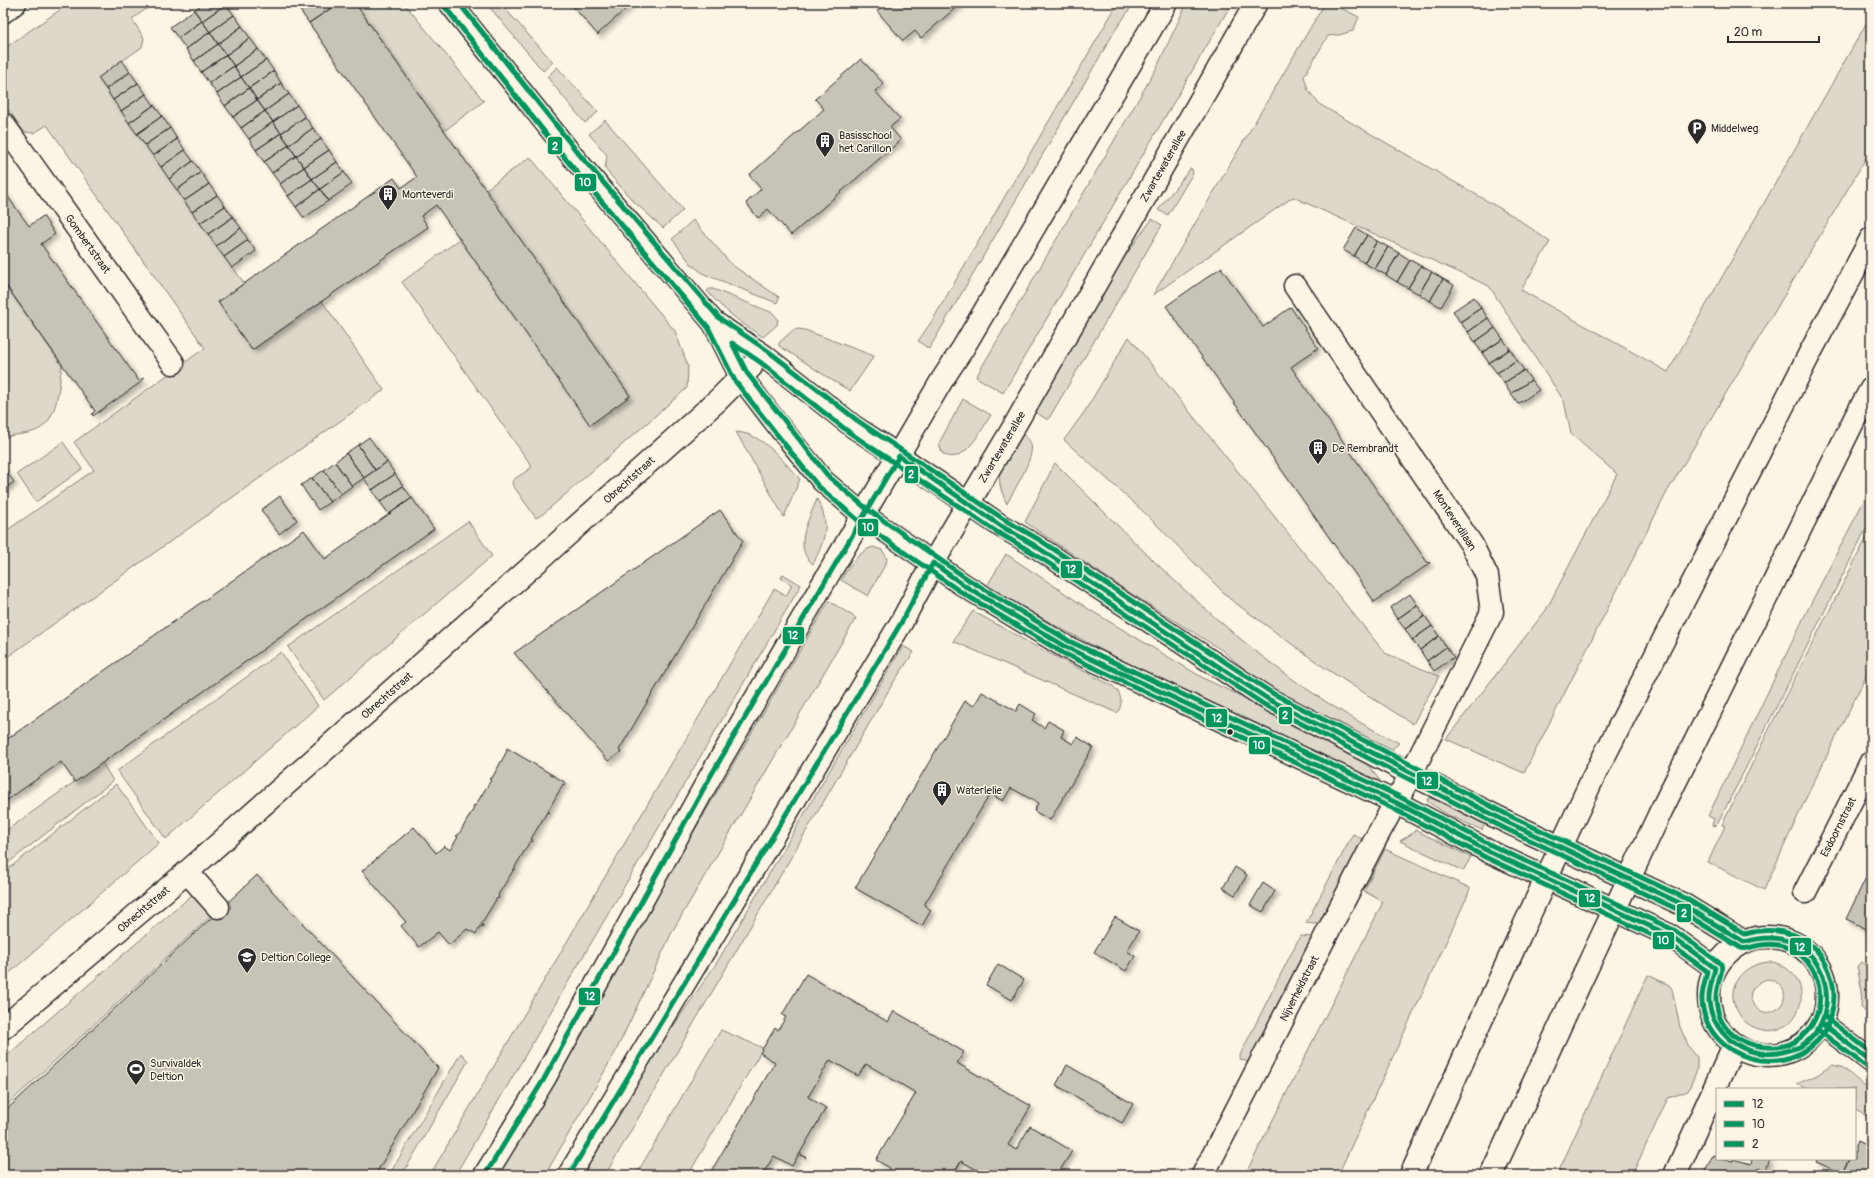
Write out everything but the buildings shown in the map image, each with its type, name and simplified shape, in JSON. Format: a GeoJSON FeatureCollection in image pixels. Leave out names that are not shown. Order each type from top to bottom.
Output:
{"type":"FeatureCollection","features":[{"type":"Feature","properties":{"kind":"main road"},"geometry":{"type":"LineString","coordinates":[[3,12],[15,3]]}},
{"type":"Feature","properties":{"kind":"main road"},"geometry":{"type":"LineString","coordinates":[[450,3],[574,158],[714,323],[741,377],[823,480],[863,515],[965,586],[1066,647],[1395,802],[1490,852],[1671,936],[1715,968]]}},
{"type":"Feature","properties":{"kind":"main road"},"geometry":{"type":"LineString","coordinates":[[485,1175],[544,1079],[710,777],[899,456],[942,380],[967,341],[1166,3]]}},
{"type":"Feature","properties":{"kind":"main road","name":"Zwartewaterallee"},"geometry":{"type":"LineString","coordinates":[[569,1175],[641,1052],[901,623],[933,563],[970,503],[1256,3]]}},
{"type":"Feature","properties":{"kind":"main road","name":"Gombertstraat"},"geometry":{"type":"LineString","coordinates":[[3,124],[173,363]]}},
{"type":"Feature","properties":{"kind":"main road"},"geometry":{"type":"LineString","coordinates":[[1411,1175],[1592,780],[1811,351],[1871,239]]}},
{"type":"Feature","properties":{"kind":"main road","name":"Monteverdilaan"},"geometry":{"type":"LineString","coordinates":[[1295,286],[1472,544],[1487,576],[1492,612],[1411,774],[1395,802]]}},
{"type":"Feature","properties":{"kind":"main road"},"geometry":{"type":"LineString","coordinates":[[714,323],[764,356],[854,428],[970,503],[1001,526],[1268,699],[1411,774],[1507,822],[1682,904],[1744,942]]}},
{"type":"Feature","properties":{"kind":"main road","name":"Obrechtstraat"},"geometry":{"type":"LineString","coordinates":[[3,1028],[187,872],[547,553],[712,405],[764,356]]}},
{"type":"Feature","properties":{"kind":"main road"},"geometry":{"type":"LineString","coordinates":[[1491,1175],[1660,813],[1851,425],[1871,389]]}},
{"type":"Feature","properties":{"kind":"main road","name":"Esdoornstraat"},"geometry":{"type":"LineString","coordinates":[[1805,892],[1871,762]]}},
{"type":"Feature","properties":{"kind":"main road","name":"Nijverheidstraat"},"geometry":{"type":"LineString","coordinates":[[1203,1175],[1395,802]]}},
{"type":"Feature","properties":{"kind":"main road"},"geometry":{"type":"LineString","coordinates":[[187,872],[218,907]]}},
{"type":"Feature","properties":{"kind":"main road"},"geometry":{"type":"LineString","coordinates":[[1763,937],[1782,938],[1800,946],[1814,959],[1824,976],[1828,995],[1825,1014],[1821,1023],[1815,1033],[1807,1041],[1788,1052],[1777,1055],[1755,1054],[1734,1045],[1719,1030],[1710,1010],[1709,989],[1715,968],[1723,958],[1744,942],[1763,937]]}},
{"type":"Feature","properties":{"kind":"main road"},"geometry":{"type":"LineString","coordinates":[[1821,1023],[1871,1061]]}},
{"type":"Feature","properties":{"kind":"main road"},"geometry":{"type":"LineString","coordinates":[[1675,1175],[1734,1045]]}},
{"type":"Feature","properties":{"kind":"main road"},"geometry":{"type":"LineString","coordinates":[[1496,1175],[1506,1143]]}},
{"type":"Feature","properties":{"kind":"shaded area"},"geometry":{"type":"Polygon","coordinates":[[[70,3],[155,3],[132,19],[144,38],[142,47],[98,78],[244,283],[218,302],[252,350],[322,301],[384,390],[3,660],[3,533],[94,470],[74,442],[205,348],[47,125],[34,133],[24,132],[3,102],[3,49],[70,3]]]}},
{"type":"Feature","properties":{"kind":"shaded area"},"geometry":{"type":"Polygon","coordinates":[[[355,3],[404,3],[484,101],[444,131],[355,3]]]}},
{"type":"Feature","properties":{"kind":"shaded area"},"geometry":{"type":"Polygon","coordinates":[[[486,3],[500,3],[553,62],[543,71],[486,3]]]}},
{"type":"Feature","properties":{"kind":"shaded area"},"geometry":{"type":"Polygon","coordinates":[[[1118,3],[1134,3],[1116,29],[929,349],[918,341],[932,321],[1118,3]]]}},
{"type":"Feature","properties":{"kind":"shaded area"},"geometry":{"type":"Polygon","coordinates":[[[1187,3],[1232,3],[1003,393],[976,377],[1156,69],[1187,3]]]}},
{"type":"Feature","properties":{"kind":"shaded area"},"geometry":{"type":"Polygon","coordinates":[[[1325,3],[1331,3],[1359,17],[1353,31],[1328,36],[1304,76],[1308,90],[1319,104],[1515,217],[1550,242],[1521,290],[1668,372],[1871,15],[1871,150],[1667,492],[1524,773],[1446,739],[1546,610],[1617,474],[1571,434],[1564,401],[1489,286],[1293,197],[1153,295],[1325,3]]]}},
{"type":"Feature","properties":{"kind":"shaded area"},"geometry":{"type":"Polygon","coordinates":[[[557,67],[598,112],[585,123],[547,77],[557,67]]]}},
{"type":"Feature","properties":{"kind":"shaded area"},"geometry":{"type":"Polygon","coordinates":[[[605,120],[683,210],[663,228],[632,200],[605,169],[607,155],[589,134],[605,120]]]}},
{"type":"Feature","properties":{"kind":"shaded area"},"geometry":{"type":"Polygon","coordinates":[[[530,157],[675,331],[688,366],[687,388],[543,514],[536,518],[512,484],[513,480],[531,468],[531,465],[402,282],[460,239],[590,424],[630,396],[485,190],[530,157]]]}},
{"type":"Feature","properties":{"kind":"shaded area"},"geometry":{"type":"Polygon","coordinates":[[[1190,169],[1192,169],[1193,173],[1168,215],[1158,210],[1190,169]]]}},
{"type":"Feature","properties":{"kind":"shaded area"},"geometry":{"type":"Polygon","coordinates":[[[1152,219],[1162,225],[1048,420],[1030,409],[1101,289],[1152,219]]]}},
{"type":"Feature","properties":{"kind":"shaded area"},"geometry":{"type":"Polygon","coordinates":[[[693,220],[732,265],[779,297],[777,303],[704,274],[692,265],[672,239],[693,220]]]}},
{"type":"Feature","properties":{"kind":"shaded area"},"geometry":{"type":"Polygon","coordinates":[[[3,282],[62,365],[56,404],[48,422],[41,428],[32,432],[10,436],[3,439],[3,282]]]}},
{"type":"Feature","properties":{"kind":"shaded area"},"geometry":{"type":"Polygon","coordinates":[[[709,289],[713,289],[773,313],[778,319],[777,325],[763,337],[740,322],[726,310],[707,291],[709,289]]]}},
{"type":"Feature","properties":{"kind":"shaded area"},"geometry":{"type":"Polygon","coordinates":[[[793,330],[805,330],[874,356],[850,391],[779,346],[779,343],[793,330]]]}},
{"type":"Feature","properties":{"kind":"shaded area"},"geometry":{"type":"Polygon","coordinates":[[[1129,337],[1385,653],[1439,676],[1413,724],[1322,666],[1230,599],[1146,514],[1064,440],[1085,411],[1129,337]]]}},
{"type":"Feature","properties":{"kind":"shaded area"},"geometry":{"type":"Polygon","coordinates":[[[963,399],[991,415],[977,437],[964,452],[957,456],[949,457],[942,453],[939,443],[963,399]]]}},
{"type":"Feature","properties":{"kind":"shaded area"},"geometry":{"type":"Polygon","coordinates":[[[1018,431],[1029,440],[1031,444],[1030,457],[1027,466],[1007,504],[1002,493],[999,474],[1004,458],[1018,431]]]}},
{"type":"Feature","properties":{"kind":"shaded area"},"geometry":{"type":"Polygon","coordinates":[[[736,432],[746,434],[764,443],[779,456],[800,479],[784,517],[736,432]]]}},
{"type":"Feature","properties":{"kind":"shaded area"},"geometry":{"type":"Polygon","coordinates":[[[63,442],[82,469],[36,502],[17,474],[63,442]]]}},
{"type":"Feature","properties":{"kind":"shaded area"},"geometry":{"type":"Polygon","coordinates":[[[1055,463],[1175,581],[1215,618],[1258,653],[1302,686],[1349,716],[1399,743],[1389,752],[1273,693],[1223,651],[1124,589],[1025,522],[1055,463]]]}},
{"type":"Feature","properties":{"kind":"shaded area"},"geometry":{"type":"Polygon","coordinates":[[[1871,487],[1871,519],[1718,823],[1715,826],[1712,825],[1714,819],[1708,816],[1807,611],[1871,487]]]}},
{"type":"Feature","properties":{"kind":"shaded area"},"geometry":{"type":"Polygon","coordinates":[[[817,499],[824,516],[825,532],[821,547],[813,564],[807,557],[803,542],[804,533],[817,499]]]}},
{"type":"Feature","properties":{"kind":"shaded area"},"geometry":{"type":"Polygon","coordinates":[[[468,521],[492,556],[324,700],[288,647],[468,521]]]}},
{"type":"Feature","properties":{"kind":"shaded area"},"geometry":{"type":"Polygon","coordinates":[[[1871,529],[1871,666],[1807,796],[1764,890],[1708,862],[1725,826],[1722,825],[1782,703],[1871,529]]]}},
{"type":"Feature","properties":{"kind":"shaded area"},"geometry":{"type":"Polygon","coordinates":[[[873,547],[882,550],[887,561],[868,596],[841,580],[850,565],[858,556],[867,549],[873,547]]]}},
{"type":"Feature","properties":{"kind":"shaded area"},"geometry":{"type":"Polygon","coordinates":[[[1006,554],[1090,610],[1205,679],[1270,710],[1366,762],[1380,781],[1377,782],[1131,665],[1034,614],[987,586],[1006,554]]]}},
{"type":"Feature","properties":{"kind":"shaded area"},"geometry":{"type":"Polygon","coordinates":[[[783,574],[801,585],[455,1175],[430,1175],[774,589],[786,596],[792,585],[781,578],[783,574]]]}},
{"type":"Feature","properties":{"kind":"shaded area"},"geometry":{"type":"Polygon","coordinates":[[[829,601],[856,618],[673,930],[615,1053],[545,1175],[492,1175],[829,601]]]}},
{"type":"Feature","properties":{"kind":"shaded area"},"geometry":{"type":"Polygon","coordinates":[[[973,611],[1035,646],[1113,686],[1120,695],[1121,699],[1117,713],[953,641],[973,611]]]}},
{"type":"Feature","properties":{"kind":"shaded area"},"geometry":{"type":"Polygon","coordinates":[[[903,646],[914,652],[893,683],[605,1175],[581,1175],[639,1076],[716,964],[903,646]]]}},
{"type":"Feature","properties":{"kind":"shaded area"},"geometry":{"type":"Polygon","coordinates":[[[281,652],[318,706],[166,839],[117,771],[281,652]]]}},
{"type":"Feature","properties":{"kind":"shaded area"},"geometry":{"type":"Polygon","coordinates":[[[102,762],[113,781],[3,867],[3,833],[102,762]]]}},
{"type":"Feature","properties":{"kind":"shaded area"},"geometry":{"type":"Polygon","coordinates":[[[116,784],[159,843],[6,976],[3,971],[3,930],[8,926],[3,918],[3,873],[116,784]]]}},
{"type":"Feature","properties":{"kind":"shaded area"},"geometry":{"type":"Polygon","coordinates":[[[1430,798],[1453,806],[1486,821],[1482,830],[1448,815],[1428,802],[1427,799],[1430,798]]]}},
{"type":"Feature","properties":{"kind":"shaded area"},"geometry":{"type":"Polygon","coordinates":[[[1415,830],[1471,857],[1463,871],[1400,841],[1413,833],[1415,830]]]}},
{"type":"Feature","properties":{"kind":"shaded area"},"geometry":{"type":"Polygon","coordinates":[[[1353,834],[1364,840],[1322,921],[1315,924],[1306,923],[1353,834]]]}},
{"type":"Feature","properties":{"kind":"shaded area"},"geometry":{"type":"Polygon","coordinates":[[[1385,849],[1470,888],[1467,897],[1338,1175],[1245,1175],[1383,902],[1364,891],[1385,849]]]}},
{"type":"Feature","properties":{"kind":"shaded area"},"geometry":{"type":"Polygon","coordinates":[[[192,895],[213,914],[3,1109],[3,1059],[192,895]]]}},
{"type":"Feature","properties":{"kind":"shaded area"},"geometry":{"type":"Polygon","coordinates":[[[1300,936],[1314,937],[1250,1063],[1240,1059],[1240,1055],[1300,936]]]}},
{"type":"Feature","properties":{"kind":"shaded area"},"geometry":{"type":"Polygon","coordinates":[[[1773,962],[1789,970],[1798,981],[1801,994],[1799,1007],[1793,1019],[1784,1027],[1771,1031],[1756,1028],[1748,1024],[1743,1020],[1734,1002],[1733,993],[1739,976],[1746,970],[1763,963],[1773,962]],[[1768,979],[1760,982],[1751,992],[1751,1001],[1762,1011],[1770,1012],[1776,1010],[1782,1004],[1784,998],[1783,990],[1778,984],[1768,979]]]}},
{"type":"Feature","properties":{"kind":"shaded area"},"geometry":{"type":"Polygon","coordinates":[[[1861,962],[1871,970],[1871,1019],[1861,1007],[1862,991],[1857,966],[1861,962]]]}},
{"type":"Feature","properties":{"kind":"shaded area"},"geometry":{"type":"Polygon","coordinates":[[[1648,975],[1669,985],[1672,989],[1680,1027],[1689,1047],[1697,1057],[1697,1070],[1688,1091],[1668,1098],[1632,1175],[1557,1175],[1648,975]]]}},
{"type":"Feature","properties":{"kind":"shaded area"},"geometry":{"type":"Polygon","coordinates":[[[721,1030],[763,1048],[688,1175],[636,1175],[721,1030]]]}},
{"type":"Feature","properties":{"kind":"shaded area"},"geometry":{"type":"Polygon","coordinates":[[[461,1053],[468,1061],[402,1175],[389,1175],[461,1053]]]}},
{"type":"Feature","properties":{"kind":"shaded area"},"geometry":{"type":"Polygon","coordinates":[[[1832,1065],[1842,1067],[1871,1092],[1871,1118],[1856,1110],[1856,1088],[1806,1088],[1797,1084],[1817,1075],[1832,1065]]]}},
{"type":"Feature","properties":{"kind":"transit line","name":"10"},"geometry":{"type":"LineString","coordinates":[[445,7],[569,163],[708,327],[735,381],[818,486],[859,521],[961,592],[1063,653],[1392,808],[1487,858],[1667,942],[1707,971],[1702,997],[1707,1022],[1718,1039],[1733,1051],[1751,1058],[1771,1060],[1791,1057],[1809,1048],[1824,1033],[1827,1028],[1834,1003],[1833,986],[1829,970],[1825,962],[1815,949],[1808,943],[1791,934],[1782,932],[1764,931],[1745,934],[1685,898],[1510,816],[1272,693],[1038,539],[1005,520],[858,421],[768,351],[719,318],[579,154],[459,3]]}},
{"type":"Feature","properties":{"kind":"transit line","name":"2"},"geometry":{"type":"LineString","coordinates":[[459,3],[579,154],[719,318]]}},
{"type":"Feature","properties":{"kind":"transit line","name":"2"},"geometry":{"type":"LineString","coordinates":[[445,7],[569,163],[708,327]]}},
{"type":"Feature","properties":{"kind":"transit line","name":"2"},"geometry":{"type":"LineString","coordinates":[[732,343],[760,362],[850,433],[997,532],[1030,551],[1265,705],[1504,828],[1679,910],[1743,949],[1769,944],[1791,949],[1803,957],[1811,967],[1817,980],[1820,993],[1819,1006],[1815,1019],[1808,1031],[1788,1045],[1778,1047],[1756,1046],[1736,1037],[1722,1022],[1716,1003],[1717,989],[1722,969],[1721,964],[1674,930],[1493,846],[1398,796],[1069,641],[969,580],[867,509],[828,476],[747,373],[732,343]]}},
{"type":"Feature","properties":{"kind":"transit line","name":"12"},"geometry":{"type":"LineString","coordinates":[[485,1175],[544,1079],[710,777],[899,456],[1001,526],[1034,545],[1268,699],[1507,822],[1682,904],[1744,942],[1762,938],[1771,938],[1797,944],[1811,956],[1818,966],[1824,978],[1826,990],[1824,1016],[1819,1027],[1811,1038],[1801,1046],[1776,1053],[1762,1053],[1737,1045],[1718,1027],[1712,1015],[1709,997],[1715,968],[1671,936],[1490,852],[1395,802],[1066,647],[965,586],[933,563],[901,623],[569,1175]]}},
{"type":"Feature","properties":{"kind":"transit line","name":"2"},"geometry":{"type":"LineString","coordinates":[[1825,1017],[1871,1052]]}},
{"type":"Feature","properties":{"kind":"transit line","name":"12"},"geometry":{"type":"LineString","coordinates":[[1821,1023],[1871,1061]]}},
{"type":"Feature","properties":{"kind":"transit line","name":"10"},"geometry":{"type":"LineString","coordinates":[[1817,1029],[1867,1067]]}},
{"type":"Feature","properties":{"kind":"place","name":"Middelweg"},"geometry":{"type":"Point","coordinates":[1697,145]}},
{"type":"Feature","properties":{"kind":"place","name":"Basisschool het Carillon"},"geometry":{"type":"Point","coordinates":[825,158]}},
{"type":"Feature","properties":{"kind":"place","name":"Monteverdi"},"geometry":{"type":"Point","coordinates":[388,211]}},
{"type":"Feature","properties":{"kind":"place","name":"De Rembrandt"},"geometry":{"type":"Point","coordinates":[1318,465]}},
{"type":"Feature","properties":{"kind":"place","name":"Waterlelie"},"geometry":{"type":"Point","coordinates":[942,807]}},
{"type":"Feature","properties":{"kind":"place","name":"Deltion College"},"geometry":{"type":"Point","coordinates":[247,974]}},
{"type":"Feature","properties":{"kind":"place","name":"Survivaldek Deltion"},"geometry":{"type":"Point","coordinates":[136,1086]}}]}
